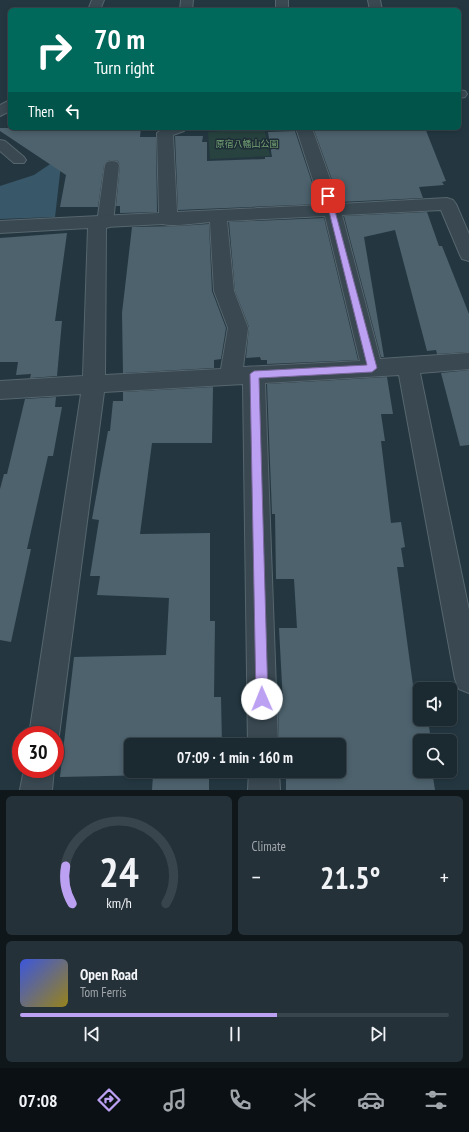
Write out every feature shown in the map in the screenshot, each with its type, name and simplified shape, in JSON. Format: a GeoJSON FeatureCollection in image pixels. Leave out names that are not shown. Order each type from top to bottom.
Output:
{"type":"FeatureCollection","features":[{"type":"Feature","properties":{"kind":"street"},"geometry":{"type":"LineString","coordinates":[[168,220],[165,133],[173,130]]}},
{"type":"Feature","properties":{"kind":"street"},"geometry":{"type":"LineString","coordinates":[[305,130],[332,210],[372,368]]}},
{"type":"Feature","properties":{"kind":"street"},"geometry":{"type":"LineString","coordinates":[[0,228],[447,204],[469,255]]}},
{"type":"Feature","properties":{"kind":"street"},"geometry":{"type":"LineString","coordinates":[[218,216],[224,291],[238,328],[243,375],[263,738]]}},
{"type":"Feature","properties":{"kind":"street"},"geometry":{"type":"LineString","coordinates":[[45,726],[94,383],[102,223]]}},
{"type":"Feature","properties":{"kind":"street"},"geometry":{"type":"LineString","coordinates":[[0,390],[94,383],[408,366],[469,361]]}},
{"type":"Feature","properties":{"kind":"street"},"geometry":{"type":"LineString","coordinates":[[408,366],[469,678]]}},
{"type":"Feature","properties":{"kind":"street"},"geometry":{"type":"LineString","coordinates":[[36,790],[38,778]]}},
{"type":"Feature","properties":{"kind":"street"},"geometry":{"type":"LineString","coordinates":[[264,778],[264,790]]}},
{"type":"Feature","properties":{"kind":"lane"},"geometry":{"type":"LineString","coordinates":[[2,148],[20,160]]}},
{"type":"Feature","properties":{"kind":"lane"},"geometry":{"type":"LineString","coordinates":[[102,223],[112,165]]}},
{"type":"Feature","properties":{"kind":"green space","name":"原宿八幡山公園"},"geometry":{"type":"Polygon","coordinates":[[[264,130],[270,156],[210,159],[208,132],[264,130]]]}},
{"type":"Feature","properties":{"kind":"water"},"geometry":{"type":"Polygon","coordinates":[[[62,156],[55,217],[0,219],[0,186],[34,175],[62,156]]]}},
{"type":"Feature","properties":{"kind":"building"},"geometry":{"type":"Polygon","coordinates":[[[0,128],[8,128],[8,130],[141,130],[140,137],[156,137],[157,212],[120,213],[120,206],[116,206],[120,165],[118,161],[112,160],[107,161],[104,165],[98,207],[60,207],[66,175],[0,131],[0,128]]]}},
{"type":"Feature","properties":{"kind":"building"},"geometry":{"type":"Polygon","coordinates":[[[314,130],[426,130],[446,181],[442,182],[444,185],[419,187],[423,198],[340,202],[314,130]]]}},
{"type":"Feature","properties":{"kind":"building"},"geometry":{"type":"Polygon","coordinates":[[[295,131],[319,204],[178,210],[175,136],[203,136],[202,142],[207,142],[207,161],[265,159],[265,157],[272,157],[268,132],[295,131]]]}},
{"type":"Feature","properties":{"kind":"building"},"geometry":{"type":"Polygon","coordinates":[[[427,212],[439,246],[442,246],[469,314],[469,352],[437,354],[436,350],[427,351],[395,230],[364,237],[384,357],[381,357],[344,216],[427,212]]]}},
{"type":"Feature","properties":{"kind":"building"},"geometry":{"type":"Polygon","coordinates":[[[324,218],[358,360],[267,364],[267,360],[261,360],[260,357],[246,358],[249,327],[235,291],[229,222],[324,218]]]}},
{"type":"Feature","properties":{"kind":"building"},"geometry":{"type":"Polygon","coordinates":[[[209,224],[212,291],[226,328],[221,359],[214,360],[214,368],[123,373],[122,313],[132,227],[209,224]]]}},
{"type":"Feature","properties":{"kind":"building"},"geometry":{"type":"Polygon","coordinates":[[[67,233],[55,321],[62,321],[57,376],[30,378],[31,374],[16,375],[18,362],[0,362],[0,238],[67,233]]]}},
{"type":"Feature","properties":{"kind":"building"},"geometry":{"type":"Polygon","coordinates":[[[469,370],[469,445],[460,446],[441,373],[469,370]]]}},
{"type":"Feature","properties":{"kind":"building"},"geometry":{"type":"Polygon","coordinates":[[[387,377],[393,414],[381,414],[385,441],[381,441],[391,523],[401,522],[405,547],[401,548],[404,567],[397,567],[413,685],[413,726],[429,726],[430,734],[413,734],[413,778],[433,778],[435,790],[286,790],[286,778],[346,778],[346,738],[279,738],[278,703],[283,703],[279,628],[297,628],[294,579],[276,579],[275,514],[272,514],[267,384],[387,377]]]}},
{"type":"Feature","properties":{"kind":"building"},"geometry":{"type":"Polygon","coordinates":[[[213,387],[212,443],[152,443],[140,534],[210,533],[210,621],[215,621],[214,697],[221,697],[222,738],[124,738],[124,776],[64,777],[64,743],[74,657],[166,655],[169,598],[97,595],[100,576],[90,576],[99,520],[92,519],[108,431],[110,431],[113,401],[123,401],[123,392],[213,387]]]}},
{"type":"Feature","properties":{"kind":"building"},"geometry":{"type":"Polygon","coordinates":[[[56,397],[55,407],[62,407],[53,456],[48,456],[27,549],[31,549],[11,642],[0,640],[0,489],[4,474],[7,474],[25,399],[56,397]]]}},
{"type":"Feature","properties":{"kind":"building"},"geometry":{"type":"Polygon","coordinates":[[[153,778],[209,778],[209,790],[152,790],[153,778]]]}},
{"type":"Feature","properties":{"kind":"route"},"geometry":{"type":"LineString","coordinates":[[262,699],[254,374],[372,368],[328,196]]}}]}
